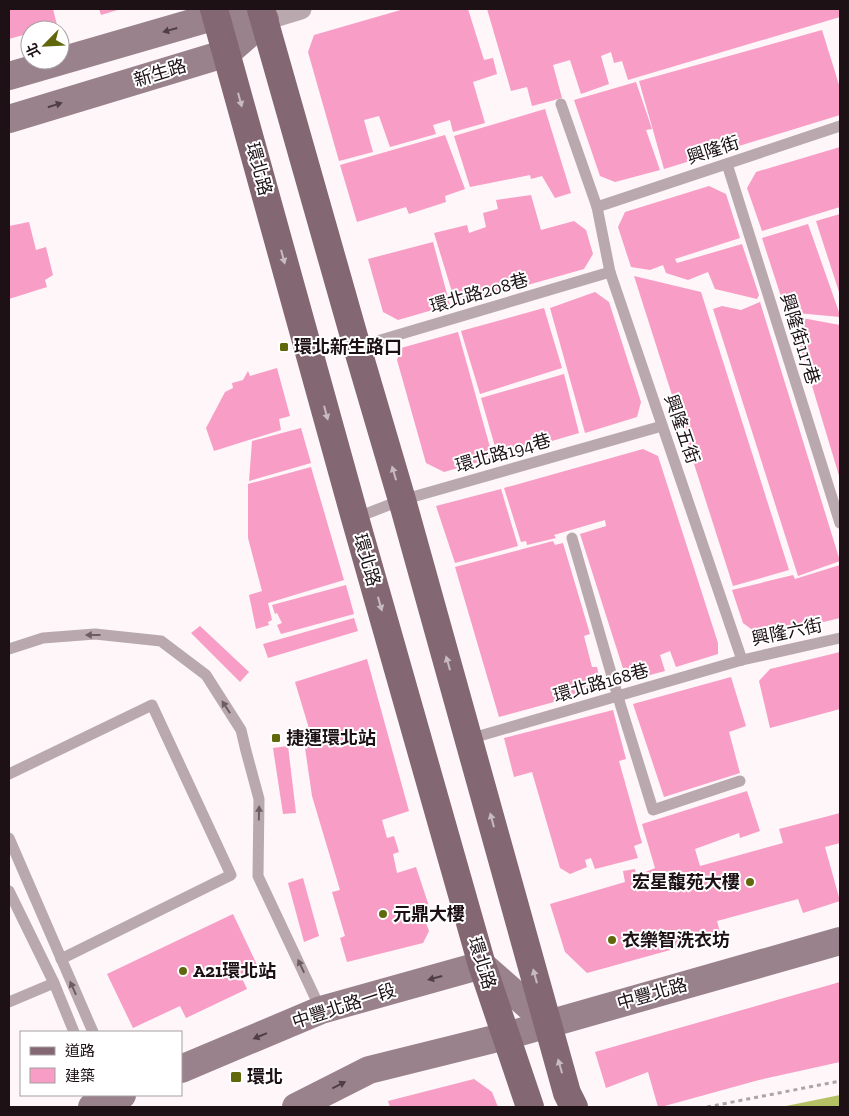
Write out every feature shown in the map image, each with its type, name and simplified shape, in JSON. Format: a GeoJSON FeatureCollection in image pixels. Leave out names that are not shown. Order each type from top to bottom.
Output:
{"type":"FeatureCollection","features":[{"type":"Feature","properties":{"kind":"main road"},"geometry":{"type":"LineString","coordinates":[[9,76],[215,13],[263,14],[402,500],[567,1093],[574,1107]]}},
{"type":"Feature","properties":{"kind":"main road","name":"環北路"},"geometry":{"type":"LineString","coordinates":[[215,13],[482,965],[530,1107]]}},
{"type":"Feature","properties":{"kind":"main road","name":"新生路"},"geometry":{"type":"LineString","coordinates":[[9,119],[227,53],[263,14]]}},
{"type":"Feature","properties":{"kind":"main road","name":"中豐北路"},"geometry":{"type":"LineString","coordinates":[[548,1023],[840,941]]}},
{"type":"Feature","properties":{"kind":"main road"},"geometry":{"type":"LineString","coordinates":[[482,965],[548,1023]]}},
{"type":"Feature","properties":{"kind":"main road","name":"中豐北路一段"},"geometry":{"type":"LineString","coordinates":[[182,1069],[321,1010],[482,965]]}},
{"type":"Feature","properties":{"kind":"main road"},"geometry":{"type":"LineString","coordinates":[[296,1107],[369,1070],[506,1036],[548,1023]]}},
{"type":"Feature","properties":{"kind":"street","name":"新生路"},"geometry":{"type":"LineString","coordinates":[[263,14],[301,9]]}},
{"type":"Feature","properties":{"kind":"lane","name":"興隆五街"},"geometry":{"type":"LineString","coordinates":[[561,104],[597,207],[610,272],[742,660]]}},
{"type":"Feature","properties":{"kind":"lane","name":"興隆街"},"geometry":{"type":"LineString","coordinates":[[597,207],[840,126]]}},
{"type":"Feature","properties":{"kind":"lane","name":"興隆街117巷"},"geometry":{"type":"LineString","coordinates":[[727,164],[840,523]]}},
{"type":"Feature","properties":{"kind":"lane","name":"環北路208巷"},"geometry":{"type":"LineString","coordinates":[[357,347],[610,272]]}},
{"type":"Feature","properties":{"kind":"lane","name":"環北路194巷"},"geometry":{"type":"LineString","coordinates":[[356,518],[402,500],[662,426]]}},
{"type":"Feature","properties":{"kind":"lane"},"geometry":{"type":"LineString","coordinates":[[572,538],[653,810],[740,781]]}},
{"type":"Feature","properties":{"kind":"lane"},"geometry":{"type":"LineString","coordinates":[[9,649],[42,638],[95,634],[161,641],[206,675],[241,730],[259,800],[258,876],[321,1010]]}},
{"type":"Feature","properties":{"kind":"lane","name":"興隆六街"},"geometry":{"type":"LineString","coordinates":[[742,660],[840,638]]}},
{"type":"Feature","properties":{"kind":"lane","name":"環北路168巷"},"geometry":{"type":"LineString","coordinates":[[469,739],[742,660]]}},
{"type":"Feature","properties":{"kind":"lane"},"geometry":{"type":"LineString","coordinates":[[9,774],[152,705],[231,875],[61,959]]}},
{"type":"Feature","properties":{"kind":"lane"},"geometry":{"type":"LineString","coordinates":[[9,838],[93,1031]]}},
{"type":"Feature","properties":{"kind":"lane"},"geometry":{"type":"LineString","coordinates":[[9,891],[54,983],[74,1031]]}},
{"type":"Feature","properties":{"kind":"lane"},"geometry":{"type":"LineString","coordinates":[[9,1002],[54,983]]}},
{"type":"Feature","properties":{"kind":"path"},"geometry":{"type":"LineString","coordinates":[[708,1107],[840,1081]]}},
{"type":"Feature","properties":{"kind":"shaded area"},"geometry":{"type":"Polygon","coordinates":[[[840,1095],[840,1107],[781,1107],[840,1095]]]}},
{"type":"Feature","properties":{"kind":"building"},"geometry":{"type":"Polygon","coordinates":[[[9,9],[53,9],[56,20],[20,20],[20,36],[9,39],[9,9]]]}},
{"type":"Feature","properties":{"kind":"building"},"geometry":{"type":"Polygon","coordinates":[[[99,9],[121,9],[101,15],[99,9]]]}},
{"type":"Feature","properties":{"kind":"building"},"geometry":{"type":"Polygon","coordinates":[[[404,9],[468,9],[484,60],[493,58],[497,74],[473,82],[485,123],[453,132],[450,120],[433,125],[436,134],[390,147],[379,116],[364,120],[373,152],[339,161],[308,52],[314,35],[404,9]]]}},
{"type":"Feature","properties":{"kind":"building"},"geometry":{"type":"Polygon","coordinates":[[[487,9],[840,9],[840,17],[628,80],[622,61],[614,63],[611,52],[601,56],[609,84],[581,94],[570,60],[553,65],[562,98],[532,106],[527,87],[511,91],[487,9]]]}},
{"type":"Feature","properties":{"kind":"building"},"geometry":{"type":"Polygon","coordinates":[[[822,30],[840,88],[840,115],[664,169],[639,81],[822,30]]]}},
{"type":"Feature","properties":{"kind":"building"},"geometry":{"type":"Polygon","coordinates":[[[636,82],[652,129],[646,130],[660,170],[615,182],[600,176],[574,100],[636,82]]]}},
{"type":"Feature","properties":{"kind":"building"},"geometry":{"type":"Polygon","coordinates":[[[545,109],[571,193],[555,198],[542,176],[531,179],[530,175],[470,187],[454,136],[545,109]]]}},
{"type":"Feature","properties":{"kind":"building"},"geometry":{"type":"Polygon","coordinates":[[[445,135],[465,189],[445,196],[446,202],[409,214],[406,207],[357,222],[340,165],[445,135]]]}},
{"type":"Feature","properties":{"kind":"building"},"geometry":{"type":"Polygon","coordinates":[[[840,147],[840,207],[762,231],[747,188],[756,172],[840,147]]]}},
{"type":"Feature","properties":{"kind":"building"},"geometry":{"type":"Polygon","coordinates":[[[709,186],[726,194],[740,238],[675,259],[677,263],[742,244],[759,295],[757,299],[715,289],[708,272],[688,280],[666,273],[663,265],[650,270],[631,267],[618,227],[625,212],[709,186]]]}},
{"type":"Feature","properties":{"kind":"building"},"geometry":{"type":"Polygon","coordinates":[[[531,195],[541,230],[574,221],[586,230],[593,254],[584,269],[456,305],[434,233],[467,225],[469,233],[486,227],[483,213],[498,209],[496,200],[531,195]]]}},
{"type":"Feature","properties":{"kind":"building"},"geometry":{"type":"Polygon","coordinates":[[[840,214],[840,295],[816,221],[840,214]]]}},
{"type":"Feature","properties":{"kind":"building"},"geometry":{"type":"Polygon","coordinates":[[[29,222],[36,250],[46,247],[53,275],[45,280],[47,287],[9,299],[9,226],[29,222]]]}},
{"type":"Feature","properties":{"kind":"building"},"geometry":{"type":"Polygon","coordinates":[[[808,224],[840,317],[786,312],[762,238],[808,224]]]}},
{"type":"Feature","properties":{"kind":"building"},"geometry":{"type":"Polygon","coordinates":[[[433,242],[450,305],[398,320],[383,312],[368,259],[433,242]]]}},
{"type":"Feature","properties":{"kind":"building"},"geometry":{"type":"Polygon","coordinates":[[[634,276],[701,292],[789,570],[733,586],[634,276]]]}},
{"type":"Feature","properties":{"kind":"building"},"geometry":{"type":"Polygon","coordinates":[[[595,292],[609,302],[641,402],[637,417],[585,433],[550,308],[595,292]]]}},
{"type":"Feature","properties":{"kind":"building"},"geometry":{"type":"Polygon","coordinates":[[[760,302],[840,561],[798,576],[713,309],[722,306],[741,310],[760,302]]]}},
{"type":"Feature","properties":{"kind":"building"},"geometry":{"type":"Polygon","coordinates":[[[544,308],[562,368],[480,394],[461,331],[544,308]]]}},
{"type":"Feature","properties":{"kind":"building"},"geometry":{"type":"Polygon","coordinates":[[[791,316],[840,325],[840,479],[791,316]]]}},
{"type":"Feature","properties":{"kind":"building"},"geometry":{"type":"Polygon","coordinates":[[[458,332],[493,458],[444,472],[426,463],[397,360],[401,348],[458,332]]]}},
{"type":"Feature","properties":{"kind":"building"},"geometry":{"type":"Polygon","coordinates":[[[277,368],[290,416],[279,419],[281,430],[214,451],[206,428],[225,392],[233,388],[232,383],[243,380],[248,371],[250,376],[277,368]]]}},
{"type":"Feature","properties":{"kind":"building"},"geometry":{"type":"Polygon","coordinates":[[[564,374],[579,433],[498,457],[481,398],[564,374]]]}},
{"type":"Feature","properties":{"kind":"building"},"geometry":{"type":"Polygon","coordinates":[[[301,428],[311,463],[249,481],[252,441],[301,428]]]}},
{"type":"Feature","properties":{"kind":"building"},"geometry":{"type":"Polygon","coordinates":[[[643,449],[658,456],[718,643],[718,654],[676,667],[670,651],[660,655],[665,671],[627,681],[580,534],[606,526],[605,520],[554,535],[556,538],[527,545],[526,541],[521,542],[504,488],[643,449]]]}},
{"type":"Feature","properties":{"kind":"building"},"geometry":{"type":"Polygon","coordinates":[[[311,467],[344,580],[268,603],[272,620],[268,622],[269,625],[256,629],[249,595],[262,591],[248,538],[248,484],[311,467]]]}},
{"type":"Feature","properties":{"kind":"building"},"geometry":{"type":"Polygon","coordinates":[[[501,489],[518,546],[455,563],[436,506],[501,489]]]}},
{"type":"Feature","properties":{"kind":"building"},"geometry":{"type":"Polygon","coordinates":[[[553,541],[555,545],[563,543],[590,634],[584,636],[592,667],[597,667],[602,689],[499,717],[455,567],[553,541]]]}},
{"type":"Feature","properties":{"kind":"building"},"geometry":{"type":"Polygon","coordinates":[[[840,565],[840,618],[762,637],[743,623],[732,590],[793,575],[795,579],[840,565]]]}},
{"type":"Feature","properties":{"kind":"building"},"geometry":{"type":"Polygon","coordinates":[[[346,585],[354,614],[281,634],[277,625],[282,623],[277,613],[275,614],[272,605],[346,585]]]}},
{"type":"Feature","properties":{"kind":"building"},"geometry":{"type":"Polygon","coordinates":[[[354,618],[358,631],[268,658],[263,644],[354,618]]]}},
{"type":"Feature","properties":{"kind":"building"},"geometry":{"type":"Polygon","coordinates":[[[200,626],[249,672],[240,682],[191,633],[200,626]]]}},
{"type":"Feature","properties":{"kind":"building"},"geometry":{"type":"Polygon","coordinates":[[[840,652],[840,709],[770,728],[759,681],[770,669],[840,652]]]}},
{"type":"Feature","properties":{"kind":"building"},"geometry":{"type":"Polygon","coordinates":[[[367,659],[409,811],[382,820],[387,838],[394,836],[399,852],[393,854],[397,873],[416,867],[431,912],[423,915],[429,931],[423,943],[347,962],[340,938],[345,936],[332,892],[340,890],[312,796],[305,748],[314,745],[295,682],[367,659]]]}},
{"type":"Feature","properties":{"kind":"building"},"geometry":{"type":"Polygon","coordinates":[[[731,677],[746,726],[729,732],[740,773],[664,797],[633,704],[731,677]]]}},
{"type":"Feature","properties":{"kind":"building"},"geometry":{"type":"Polygon","coordinates":[[[613,710],[626,759],[619,761],[642,843],[634,846],[638,858],[595,869],[591,858],[585,860],[587,867],[570,874],[560,868],[532,772],[514,777],[504,738],[613,710]]]}},
{"type":"Feature","properties":{"kind":"building"},"geometry":{"type":"Polygon","coordinates":[[[288,746],[296,813],[283,814],[273,748],[288,746]]]}},
{"type":"Feature","properties":{"kind":"building"},"geometry":{"type":"Polygon","coordinates":[[[747,791],[760,831],[740,838],[739,833],[695,849],[700,866],[783,843],[779,829],[840,813],[840,843],[825,847],[840,901],[803,913],[798,899],[717,921],[721,936],[587,973],[565,952],[550,904],[625,882],[623,871],[635,869],[636,876],[655,868],[642,824],[747,791]]]}},
{"type":"Feature","properties":{"kind":"building"},"geometry":{"type":"Polygon","coordinates":[[[303,878],[319,936],[304,942],[288,883],[303,878]]]}},
{"type":"Feature","properties":{"kind":"building","name":"A21環北站"},"geometry":{"type":"Polygon","coordinates":[[[233,914],[258,967],[241,976],[247,989],[186,1018],[180,1006],[133,1028],[107,974],[233,914]]]}},
{"type":"Feature","properties":{"kind":"building"},"geometry":{"type":"Polygon","coordinates":[[[840,982],[840,1062],[759,1080],[661,1107],[658,1107],[648,1072],[606,1088],[595,1052],[840,982]]]}},
{"type":"Feature","properties":{"kind":"building"},"geometry":{"type":"Polygon","coordinates":[[[474,1079],[492,1092],[498,1107],[390,1107],[388,1101],[474,1079]]]}},
{"type":"Feature","properties":{"kind":"place","name":"環北新生路口"},"geometry":{"type":"Point","coordinates":[284,347]}},
{"type":"Feature","properties":{"kind":"place","name":"捷運環北站"},"geometry":{"type":"Point","coordinates":[276,738]}},
{"type":"Feature","properties":{"kind":"place","name":"宏星馥苑大樓"},"geometry":{"type":"Point","coordinates":[750,882]}},
{"type":"Feature","properties":{"kind":"place","name":"元鼎大樓"},"geometry":{"type":"Point","coordinates":[383,914]}},
{"type":"Feature","properties":{"kind":"place","name":"衣樂智洗衣坊"},"geometry":{"type":"Point","coordinates":[612,940]}},
{"type":"Feature","properties":{"kind":"place","name":"A21環北站"},"geometry":{"type":"Point","coordinates":[183,971]}},
{"type":"Feature","properties":{"kind":"place","name":"環北"},"geometry":{"type":"Point","coordinates":[236,1077]}}]}
